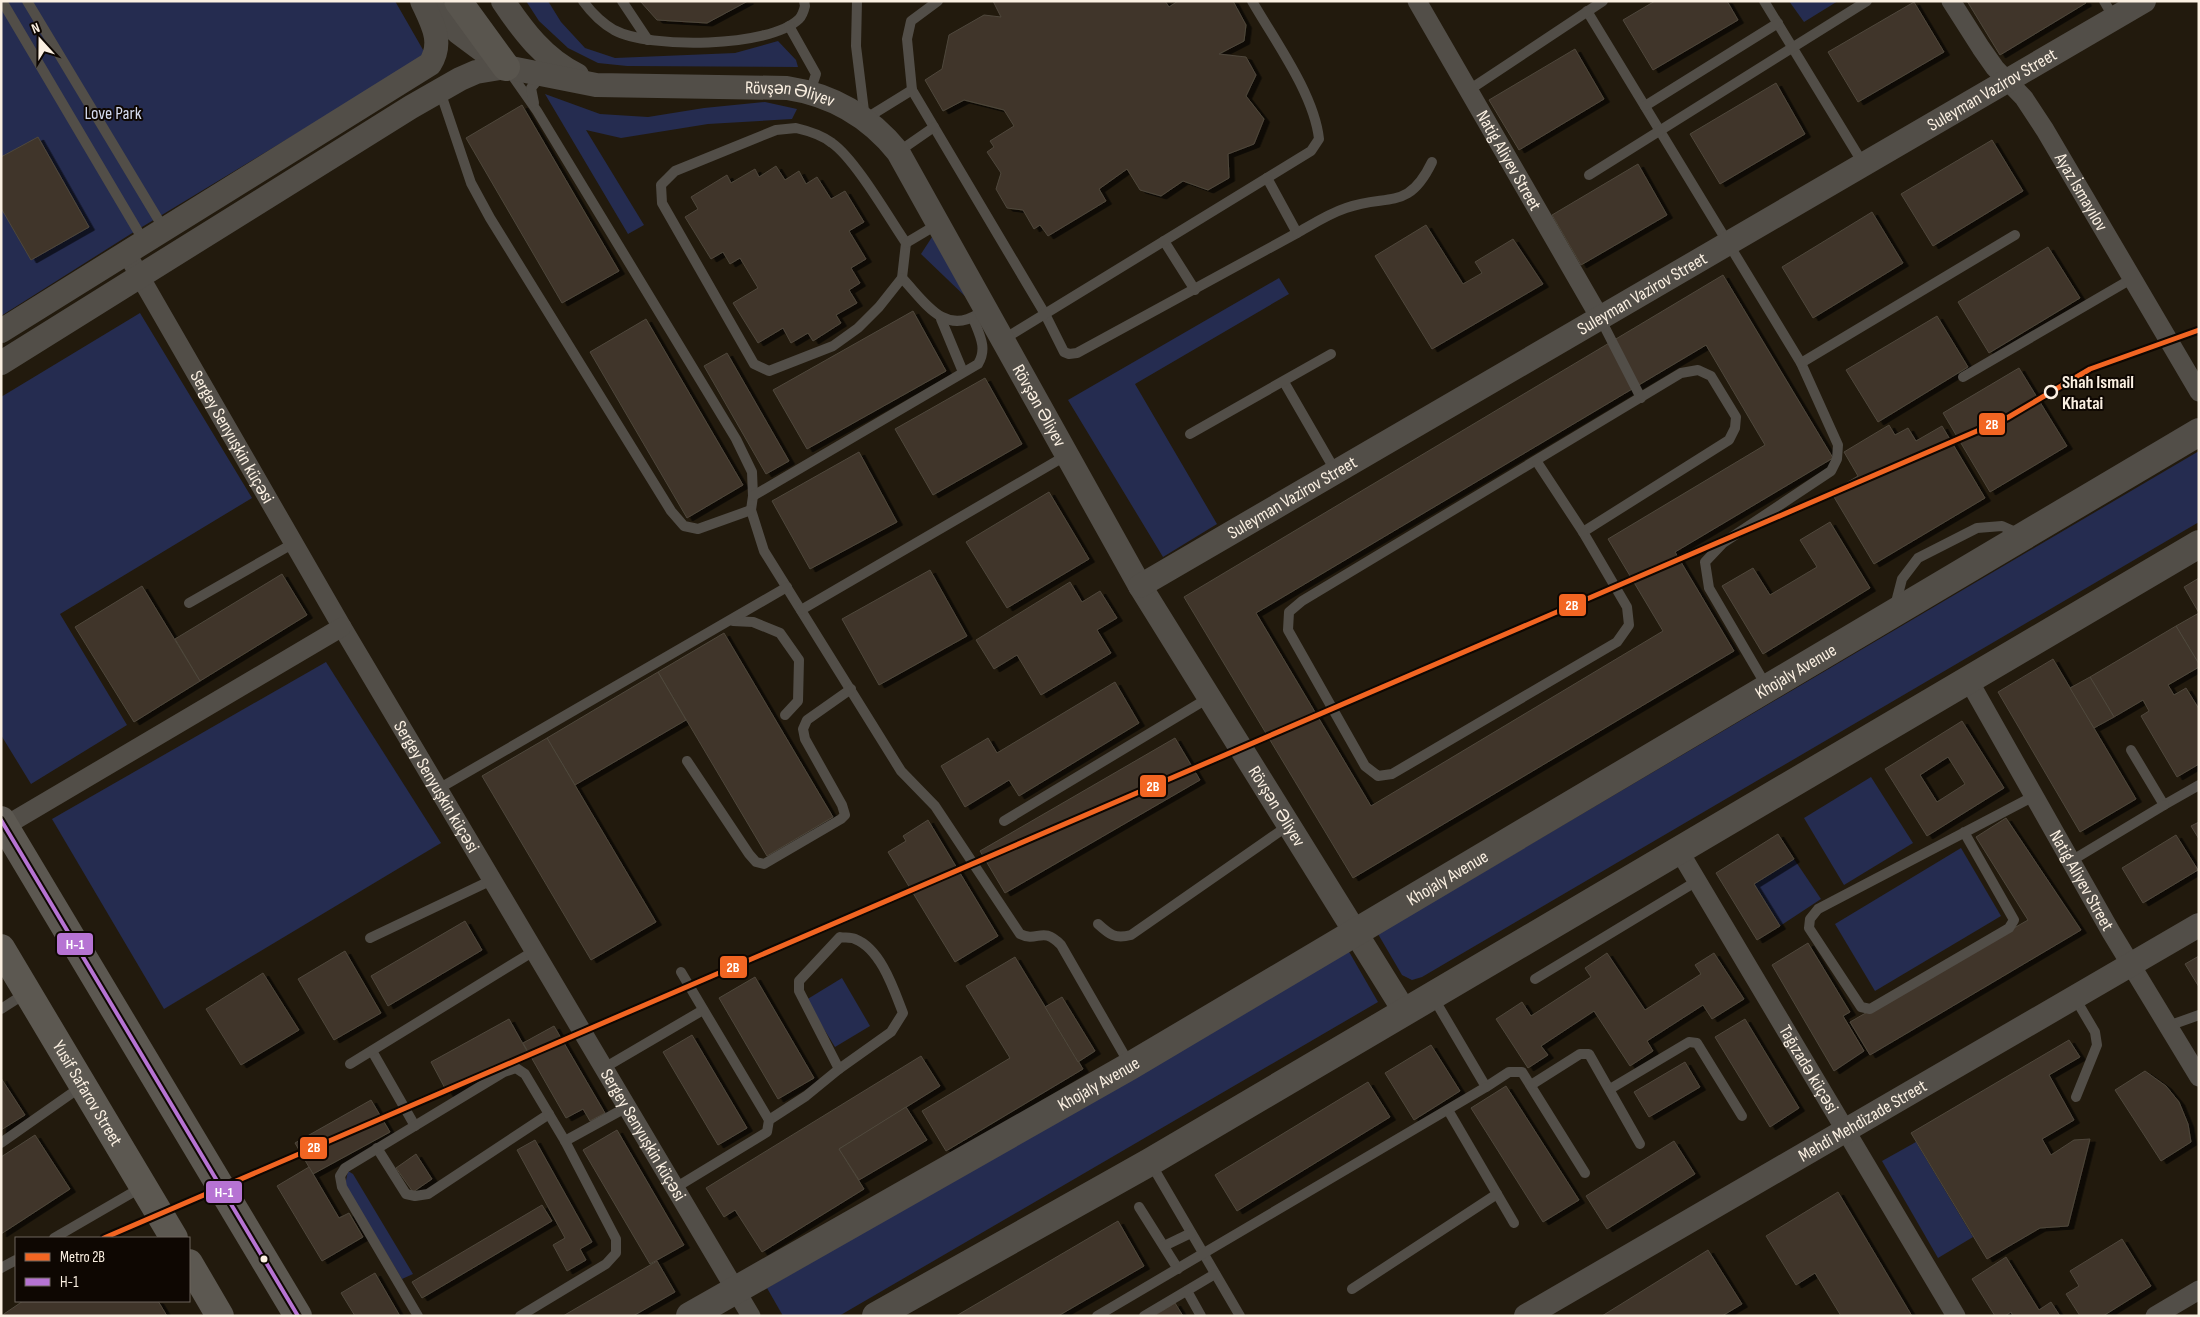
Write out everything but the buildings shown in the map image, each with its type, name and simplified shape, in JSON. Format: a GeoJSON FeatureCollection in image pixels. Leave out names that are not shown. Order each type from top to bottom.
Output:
{"type":"FeatureCollection","features":[{"type":"Feature","properties":{"kind":"highway"},"geometry":{"type":"LineString","coordinates":[[3,823],[298,1316]]}},
{"type":"Feature","properties":{"kind":"highway","name":"Yusif Safarov Street"},"geometry":{"type":"LineString","coordinates":[[1,948],[173,1237]]}},
{"type":"Feature","properties":{"kind":"highway"},"geometry":{"type":"LineString","coordinates":[[190,1265],[220,1316]]}},
{"type":"Feature","properties":{"kind":"main road"},"geometry":{"type":"LineString","coordinates":[[458,1],[506,67]]}},
{"type":"Feature","properties":{"kind":"main road","name":"Khojaly Avenue"},"geometry":{"type":"LineString","coordinates":[[690,1316],[1130,1066],[2199,432]]}},
{"type":"Feature","properties":{"kind":"main road"},"geometry":{"type":"LineString","coordinates":[[876,1316],[1150,1162],[1678,849],[2199,544]]}},
{"type":"Feature","properties":{"kind":"street"},"geometry":{"type":"LineString","coordinates":[[1,331],[430,64],[436,55],[438,41],[422,1]]}},
{"type":"Feature","properties":{"kind":"street"},"geometry":{"type":"LineString","coordinates":[[426,1],[458,32],[506,67]]}},
{"type":"Feature","properties":{"kind":"street"},"geometry":{"type":"LineString","coordinates":[[502,1],[522,29],[551,60],[596,85]]}},
{"type":"Feature","properties":{"kind":"street","name":"Natig Aliyev Street"},"geometry":{"type":"LineString","coordinates":[[1417,1],[1600,318]]}},
{"type":"Feature","properties":{"kind":"street","name":"Ayaz İsmayılov"},"geometry":{"type":"LineString","coordinates":[[1951,1],[1980,48],[2024,98],[2045,130],[2199,392]]}},
{"type":"Feature","properties":{"kind":"street","name":"Suleyman Vazirov Street"},"geometry":{"type":"LineString","coordinates":[[1140,586],[2008,81],[2109,10],[2144,1]]}},
{"type":"Feature","properties":{"kind":"street"},"geometry":{"type":"LineString","coordinates":[[1,363],[439,90],[476,72],[506,67]]}},
{"type":"Feature","properties":{"kind":"street","name":"Rövşən Əliyev"},"geometry":{"type":"LineString","coordinates":[[506,67],[596,85],[755,86],[810,92],[829,98],[865,119],[884,135],[898,152],[938,224],[980,314],[1004,339],[1140,586],[1405,1012]]}},
{"type":"Feature","properties":{"kind":"street","name":"Sergey Senyuşkin küçəsi"},"geometry":{"type":"LineString","coordinates":[[136,248],[140,277],[342,627],[440,788],[534,951],[751,1316]]}},
{"type":"Feature","properties":{"kind":"street"},"geometry":{"type":"LineString","coordinates":[[3,823],[342,627]]}},
{"type":"Feature","properties":{"kind":"street","name":"Natig Aliyev Street"},"geometry":{"type":"LineString","coordinates":[[1969,680],[2130,966],[2199,1078]]}},
{"type":"Feature","properties":{"kind":"street","name":"Tağızadə küçəsi"},"geometry":{"type":"LineString","coordinates":[[1678,849],[1956,1316]]}},
{"type":"Feature","properties":{"kind":"street","name":"Mehdi Mehdizade Street"},"geometry":{"type":"LineString","coordinates":[[1526,1316],[2130,966],[2159,946],[2199,925]]}},
{"type":"Feature","properties":{"kind":"street"},"geometry":{"type":"LineString","coordinates":[[2155,1316],[2199,1290]]}},
{"type":"Feature","properties":{"kind":"lane"},"geometry":{"type":"LineString","coordinates":[[2,1],[136,248]]}},
{"type":"Feature","properties":{"kind":"lane"},"geometry":{"type":"LineString","coordinates":[[28,1],[165,230]]}},
{"type":"Feature","properties":{"kind":"lane"},"geometry":{"type":"LineString","coordinates":[[583,1],[591,12],[614,30],[648,40],[690,44],[759,37],[789,26],[800,18],[806,6],[804,1]]}},
{"type":"Feature","properties":{"kind":"lane"},"geometry":{"type":"LineString","coordinates":[[622,1],[648,40]]}},
{"type":"Feature","properties":{"kind":"lane"},"geometry":{"type":"LineString","coordinates":[[857,1],[856,46],[865,119],[912,90]]}},
{"type":"Feature","properties":{"kind":"lane"},"geometry":{"type":"LineString","coordinates":[[938,1],[912,21],[907,39],[912,90],[1045,314],[1064,352],[1069,354],[1077,353],[1347,207],[1411,194],[1423,181],[1432,162]]}},
{"type":"Feature","properties":{"kind":"lane"},"geometry":{"type":"LineString","coordinates":[[1004,339],[1311,151],[1319,139],[1317,121],[1304,92],[1252,1]]}},
{"type":"Feature","properties":{"kind":"lane"},"geometry":{"type":"LineString","coordinates":[[1468,90],[1604,1]]}},
{"type":"Feature","properties":{"kind":"lane"},"geometry":{"type":"LineString","coordinates":[[1764,1],[1864,165]]}},
{"type":"Feature","properties":{"kind":"lane"},"geometry":{"type":"LineString","coordinates":[[1589,175],[1867,1]]}},
{"type":"Feature","properties":{"kind":"lane"},"geometry":{"type":"LineString","coordinates":[[1587,11],[1801,363],[1838,445],[1837,459],[1832,471],[1723,543],[1705,562],[1709,588],[1768,688]]}},
{"type":"Feature","properties":{"kind":"lane"},"geometry":{"type":"LineString","coordinates":[[1645,106],[1778,23]]}},
{"type":"Feature","properties":{"kind":"lane"},"geometry":{"type":"LineString","coordinates":[[789,26],[816,74],[810,92]]}},
{"type":"Feature","properties":{"kind":"lane"},"geometry":{"type":"LineString","coordinates":[[506,67],[537,111],[736,438],[752,472],[753,496],[751,510],[764,551],[901,771],[935,806],[1020,934],[1027,937],[1045,934],[1052,936],[1061,945],[1130,1066]]}},
{"type":"Feature","properties":{"kind":"lane"},"geometry":{"type":"LineString","coordinates":[[537,111],[531,97],[531,88],[539,80],[558,78]]}},
{"type":"Feature","properties":{"kind":"lane"},"geometry":{"type":"LineString","coordinates":[[439,90],[471,183],[490,218],[671,511],[684,526],[698,529],[751,510]]}},
{"type":"Feature","properties":{"kind":"lane"},"geometry":{"type":"LineString","coordinates":[[898,152],[934,126]]}},
{"type":"Feature","properties":{"kind":"lane"},"geometry":{"type":"LineString","coordinates":[[796,128],[810,131],[833,143],[848,159],[906,243],[902,278],[879,307],[858,328],[833,346],[769,371],[754,364],[662,203],[661,184],[675,171],[776,130],[796,128]]}},
{"type":"Feature","properties":{"kind":"lane"},"geometry":{"type":"LineString","coordinates":[[1267,178],[1297,233]]}},
{"type":"Feature","properties":{"kind":"lane"},"geometry":{"type":"LineString","coordinates":[[906,243],[938,224]]}},
{"type":"Feature","properties":{"kind":"lane"},"geometry":{"type":"LineString","coordinates":[[1801,363],[2014,235]]}},
{"type":"Feature","properties":{"kind":"lane"},"geometry":{"type":"LineString","coordinates":[[1164,241],[1195,290]]}},
{"type":"Feature","properties":{"kind":"lane"},"geometry":{"type":"LineString","coordinates":[[902,278],[941,319],[963,372]]}},
{"type":"Feature","properties":{"kind":"lane"},"geometry":{"type":"LineString","coordinates":[[1963,377],[2133,278]]}},
{"type":"Feature","properties":{"kind":"lane"},"geometry":{"type":"LineString","coordinates":[[753,496],[978,364],[983,355],[980,314],[966,322],[941,319]]}},
{"type":"Feature","properties":{"kind":"lane"},"geometry":{"type":"LineString","coordinates":[[1600,318],[1641,398]]}},
{"type":"Feature","properties":{"kind":"lane"},"geometry":{"type":"LineString","coordinates":[[1190,434],[1331,354]]}},
{"type":"Feature","properties":{"kind":"lane"},"geometry":{"type":"LineString","coordinates":[[1537,462],[1583,532],[1627,607],[1629,625],[1617,642],[1392,774],[1378,776],[1365,766],[1288,630],[1289,612],[1302,601],[1537,462],[1681,373],[1698,370],[1711,376],[1736,416],[1736,428],[1729,440],[1583,532]]}},
{"type":"Feature","properties":{"kind":"lane"},"geometry":{"type":"LineString","coordinates":[[1284,382],[1336,473]]}},
{"type":"Feature","properties":{"kind":"lane"},"geometry":{"type":"LineString","coordinates":[[802,610],[1067,455]]}},
{"type":"Feature","properties":{"kind":"lane"},"geometry":{"type":"LineString","coordinates":[[189,603],[294,544]]}},
{"type":"Feature","properties":{"kind":"lane"},"geometry":{"type":"LineString","coordinates":[[440,788],[733,621],[787,587]]}},
{"type":"Feature","properties":{"kind":"lane"},"geometry":{"type":"LineString","coordinates":[[733,621],[752,622],[780,633],[799,660],[798,701],[785,715]]}},
{"type":"Feature","properties":{"kind":"lane"},"geometry":{"type":"LineString","coordinates":[[687,761],[750,854],[756,862],[764,864],[841,820],[845,815],[842,805],[805,739],[803,728],[807,720],[851,689]]}},
{"type":"Feature","properties":{"kind":"lane"},"geometry":{"type":"LineString","coordinates":[[1004,821],[1210,698]]}},
{"type":"Feature","properties":{"kind":"lane"},"geometry":{"type":"LineString","coordinates":[[2131,750],[2164,805]]}},
{"type":"Feature","properties":{"kind":"lane"},"geometry":{"type":"LineString","coordinates":[[2071,861],[2199,785]]}},
{"type":"Feature","properties":{"kind":"lane"},"geometry":{"type":"LineString","coordinates":[[1964,832],[2014,920],[2010,928],[1870,1009],[1861,1007],[1809,928],[1810,919],[1818,910],[1964,832],[2009,811],[2034,796]]}},
{"type":"Feature","properties":{"kind":"lane"},"geometry":{"type":"LineString","coordinates":[[1098,924],[1111,936],[1120,938],[1131,934],[1289,825]]}},
{"type":"Feature","properties":{"kind":"lane"},"geometry":{"type":"LineString","coordinates":[[370,938],[494,880]]}},
{"type":"Feature","properties":{"kind":"lane"},"geometry":{"type":"LineString","coordinates":[[1535,979],[1698,882]]}},
{"type":"Feature","properties":{"kind":"lane"},"geometry":{"type":"LineString","coordinates":[[769,1120],[806,1096],[891,1032],[903,1013],[889,975],[870,950],[856,939],[840,937],[799,981],[799,991],[839,1070]]}},
{"type":"Feature","properties":{"kind":"lane"},"geometry":{"type":"LineString","coordinates":[[350,1064],[534,951]]}},
{"type":"Feature","properties":{"kind":"lane"},"geometry":{"type":"LineString","coordinates":[[674,1188],[767,1132],[769,1120],[681,972]]}},
{"type":"Feature","properties":{"kind":"lane"},"geometry":{"type":"LineString","coordinates":[[1,1009],[28,992]]}},
{"type":"Feature","properties":{"kind":"lane"},"geometry":{"type":"LineString","coordinates":[[1432,996],[1486,1087]]}},
{"type":"Feature","properties":{"kind":"lane"},"geometry":{"type":"LineString","coordinates":[[2075,998],[2095,1032],[2097,1045],[2076,1097]]}},
{"type":"Feature","properties":{"kind":"lane"},"geometry":{"type":"LineString","coordinates":[[604,1068],[703,1010]]}},
{"type":"Feature","properties":{"kind":"lane"},"geometry":{"type":"LineString","coordinates":[[2168,1026],[2199,1015]]}},
{"type":"Feature","properties":{"kind":"lane"},"geometry":{"type":"LineString","coordinates":[[1610,1089],[1689,1042],[1697,1043],[1742,1116]]}},
{"type":"Feature","properties":{"kind":"lane"},"geometry":{"type":"LineString","coordinates":[[372,1051],[415,1126]]}},
{"type":"Feature","properties":{"kind":"lane"},"geometry":{"type":"LineString","coordinates":[[1530,1086],[1580,1054],[1589,1054],[1640,1144]]}},
{"type":"Feature","properties":{"kind":"lane"},"geometry":{"type":"LineString","coordinates":[[418,1316],[342,1187],[340,1176],[345,1168],[377,1148],[504,1072],[516,1068],[525,1074],[565,1141],[616,1239],[616,1253],[606,1264],[520,1316]]}},
{"type":"Feature","properties":{"kind":"lane"},"geometry":{"type":"LineString","coordinates":[[1097,1316],[1515,1070],[1522,1072],[1585,1173]]}},
{"type":"Feature","properties":{"kind":"lane"},"geometry":{"type":"LineString","coordinates":[[1,1143],[83,1085]]}},
{"type":"Feature","properties":{"kind":"lane"},"geometry":{"type":"LineString","coordinates":[[565,1141],[627,1108]]}},
{"type":"Feature","properties":{"kind":"lane"},"geometry":{"type":"LineString","coordinates":[[1448,1110],[1514,1222]]}},
{"type":"Feature","properties":{"kind":"lane"},"geometry":{"type":"LineString","coordinates":[[377,1148],[406,1194],[416,1196],[428,1194],[549,1114]]}},
{"type":"Feature","properties":{"kind":"lane"},"geometry":{"type":"LineString","coordinates":[[1150,1162],[1240,1316]]}},
{"type":"Feature","properties":{"kind":"lane"},"geometry":{"type":"LineString","coordinates":[[56,1237],[143,1186]]}},
{"type":"Feature","properties":{"kind":"lane"},"geometry":{"type":"LineString","coordinates":[[1352,1290],[1497,1194]]}},
{"type":"Feature","properties":{"kind":"lane"},"geometry":{"type":"LineString","coordinates":[[1139,1207],[1178,1269]]}},
{"type":"Feature","properties":{"kind":"lane"},"geometry":{"type":"LineString","coordinates":[[1164,1246],[1191,1233]]}},
{"type":"Feature","properties":{"kind":"lane"},"geometry":{"type":"LineString","coordinates":[[1,1268],[15,1261]]}},
{"type":"Feature","properties":{"kind":"lane"},"geometry":{"type":"LineString","coordinates":[[1144,1316],[1214,1274]]}},
{"type":"Feature","properties":{"kind":"lane"},"geometry":{"type":"LineString","coordinates":[[1187,1291],[1201,1316]]}},
{"type":"Feature","properties":{"kind":"green space","name":"Love Park"},"geometry":{"type":"Polygon","coordinates":[[[1,1],[395,1],[426,55],[137,230],[1,316],[1,1]]]}},
{"type":"Feature","properties":{"kind":"green space"},"geometry":{"type":"Polygon","coordinates":[[[526,1],[548,1],[561,22],[585,48],[615,58],[735,53],[778,41],[796,60],[798,67],[627,66],[598,63],[568,48],[539,21],[526,1]]]}},
{"type":"Feature","properties":{"kind":"green space"},"geometry":{"type":"Polygon","coordinates":[[[1789,1],[1838,1],[1804,22],[1789,1]]]}},
{"type":"Feature","properties":{"kind":"green space"},"geometry":{"type":"Polygon","coordinates":[[[545,94],[600,114],[648,117],[704,108],[765,102],[797,109],[792,119],[708,124],[621,138],[586,130],[644,225],[628,234],[545,94]]]}},
{"type":"Feature","properties":{"kind":"green space"},"geometry":{"type":"Polygon","coordinates":[[[932,237],[970,301],[921,254],[932,237]]]}},
{"type":"Feature","properties":{"kind":"green space"},"geometry":{"type":"Polygon","coordinates":[[[1279,278],[1289,294],[1135,384],[1217,524],[1163,557],[1068,400],[1279,278]]]}},
{"type":"Feature","properties":{"kind":"green space"},"geometry":{"type":"Polygon","coordinates":[[[140,313],[252,498],[60,614],[127,725],[31,784],[1,735],[1,397],[140,313]]]}},
{"type":"Feature","properties":{"kind":"green space"},"geometry":{"type":"Polygon","coordinates":[[[2199,451],[2199,522],[1422,977],[1412,980],[1402,975],[1378,934],[2199,451]]]}},
{"type":"Feature","properties":{"kind":"green space"},"geometry":{"type":"Polygon","coordinates":[[[326,662],[441,843],[164,1009],[52,819],[326,662]]]}},
{"type":"Feature","properties":{"kind":"green space"},"geometry":{"type":"Polygon","coordinates":[[[1871,777],[1913,843],[1844,885],[1804,818],[1871,777]]]}},
{"type":"Feature","properties":{"kind":"green space"},"geometry":{"type":"Polygon","coordinates":[[[1961,848],[2001,916],[1875,991],[1835,924],[1961,848]]]}},
{"type":"Feature","properties":{"kind":"green space"},"geometry":{"type":"Polygon","coordinates":[[[1794,859],[1821,899],[1780,926],[1754,884],[1794,859]]]}},
{"type":"Feature","properties":{"kind":"green space"},"geometry":{"type":"Polygon","coordinates":[[[1348,950],[1378,1002],[839,1316],[783,1316],[767,1288],[1348,950]]]}},
{"type":"Feature","properties":{"kind":"green space"},"geometry":{"type":"Polygon","coordinates":[[[842,978],[870,1026],[835,1047],[806,1000],[842,978]]]}},
{"type":"Feature","properties":{"kind":"green space"},"geometry":{"type":"Polygon","coordinates":[[[1916,1142],[1973,1237],[1938,1258],[1882,1161],[1916,1142]]]}},
{"type":"Feature","properties":{"kind":"green space"},"geometry":{"type":"Polygon","coordinates":[[[348,1171],[353,1174],[413,1274],[402,1279],[345,1185],[348,1171]]]}},
{"type":"Feature","properties":{"kind":"metro line","name":"2B"},"geometry":{"type":"LineString","coordinates":[[106,1237],[2007,418],[2090,369],[2199,330]]}},
{"type":"Feature","properties":{"kind":"transit line","name":"H-1"},"geometry":{"type":"LineString","coordinates":[[1,820],[298,1316]]}},
{"type":"Feature","properties":{"kind":"place","name":"Shah Ismail Khatai"},"geometry":{"type":"Point","coordinates":[2051,392]}}]}
